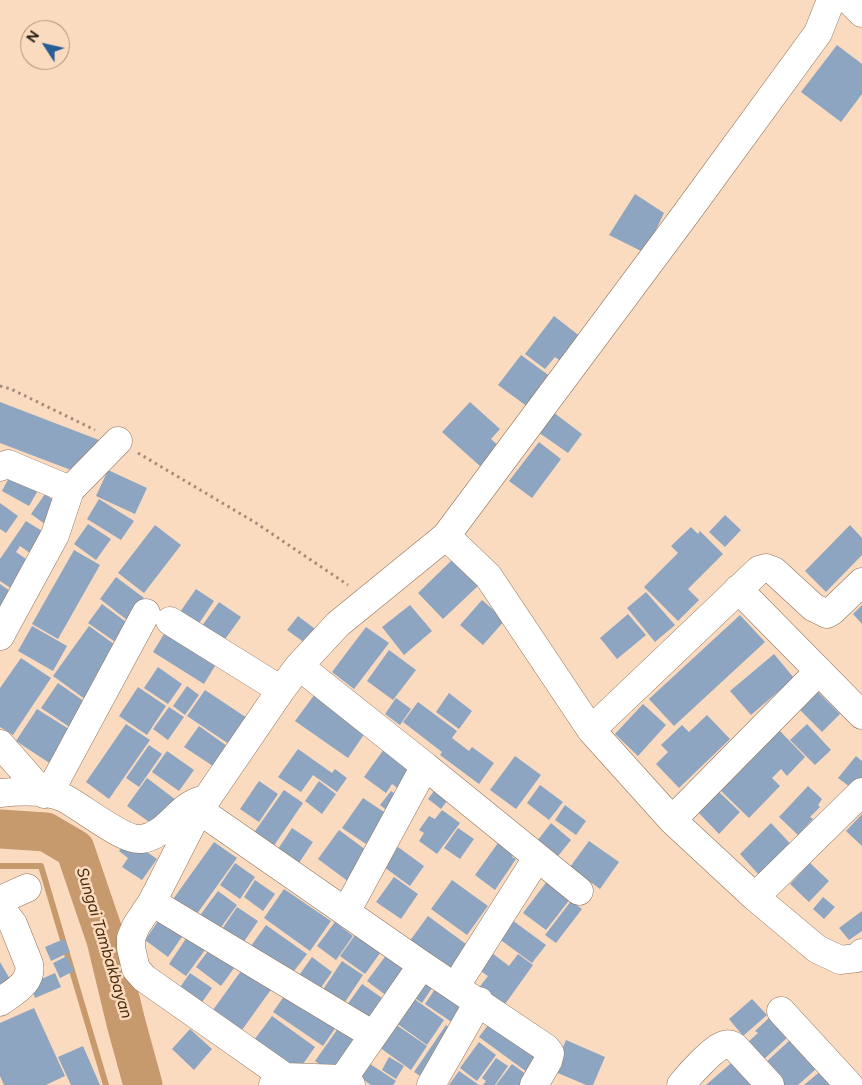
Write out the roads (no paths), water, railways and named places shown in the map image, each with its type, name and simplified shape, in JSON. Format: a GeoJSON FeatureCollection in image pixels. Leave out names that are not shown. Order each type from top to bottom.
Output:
{"type":"FeatureCollection","features":[{"type":"Feature","properties":{"kind":"street"},"geometry":{"type":"LineString","coordinates":[[422,965],[373,1036],[347,1082],[279,1082],[144,978],[136,969],[131,948],[131,938],[203,804],[281,690],[299,666],[338,624],[446,536],[818,34],[831,0]]}},
{"type":"Feature","properties":{"kind":"street"},"geometry":{"type":"LineString","coordinates":[[849,0],[862,13]]}},
{"type":"Feature","properties":{"kind":"street"},"geometry":{"type":"LineString","coordinates":[[0,636],[55,535],[70,490],[118,441]]}},
{"type":"Feature","properties":{"kind":"street"},"geometry":{"type":"LineString","coordinates":[[0,467],[8,464],[70,490]]}},
{"type":"Feature","properties":{"kind":"street"},"geometry":{"type":"LineString","coordinates":[[446,536],[488,576],[591,730],[672,820],[755,897],[817,949],[840,960],[857,958],[862,953]]}},
{"type":"Feature","properties":{"kind":"street"},"geometry":{"type":"LineString","coordinates":[[591,730],[759,570],[766,568],[774,572],[813,607],[827,614],[862,582]]}},
{"type":"Feature","properties":{"kind":"street"},"geometry":{"type":"LineString","coordinates":[[738,589],[862,715]]}},
{"type":"Feature","properties":{"kind":"street"},"geometry":{"type":"LineString","coordinates":[[47,794],[158,617],[281,690]]}},
{"type":"Feature","properties":{"kind":"street"},"geometry":{"type":"LineString","coordinates":[[299,666],[579,891]]}},
{"type":"Feature","properties":{"kind":"street"},"geometry":{"type":"LineString","coordinates":[[672,820],[819,671]]}},
{"type":"Feature","properties":{"kind":"street"},"geometry":{"type":"LineString","coordinates":[[0,744],[47,794]]}},
{"type":"Feature","properties":{"kind":"street"},"geometry":{"type":"LineString","coordinates":[[353,899],[425,766]]}},
{"type":"Feature","properties":{"kind":"street"},"geometry":{"type":"LineString","coordinates":[[755,897],[862,792]]}},
{"type":"Feature","properties":{"kind":"street"},"geometry":{"type":"LineString","coordinates":[[0,793],[47,794],[64,798],[123,834],[140,839],[159,833],[196,802],[203,804],[422,965],[546,1048],[550,1053],[548,1061],[534,1085]]}},
{"type":"Feature","properties":{"kind":"street"},"geometry":{"type":"LineString","coordinates":[[464,973],[537,858]]}},
{"type":"Feature","properties":{"kind":"street"},"geometry":{"type":"LineString","coordinates":[[0,900],[27,888]]}},
{"type":"Feature","properties":{"kind":"street"},"geometry":{"type":"LineString","coordinates":[[152,902],[373,1036]]}},
{"type":"Feature","properties":{"kind":"street"},"geometry":{"type":"LineString","coordinates":[[0,907],[12,924],[31,970],[25,983],[0,1002]]}},
{"type":"Feature","properties":{"kind":"street"},"geometry":{"type":"LineString","coordinates":[[431,1085],[479,1002]]}},
{"type":"Feature","properties":{"kind":"street"},"geometry":{"type":"LineString","coordinates":[[781,1011],[849,1085]]}},
{"type":"Feature","properties":{"kind":"street"},"geometry":{"type":"LineString","coordinates":[[680,1085],[716,1049],[724,1044],[730,1044],[735,1047],[770,1085]]}},
{"type":"Feature","properties":{"kind":"waterway","name":"Sungai Tambakbayan"},"geometry":{"type":"LineString","coordinates":[[0,829],[46,832],[75,849],[106,940],[143,1085]]}},
{"type":"Feature","properties":{"kind":"waterway"},"geometry":{"type":"LineString","coordinates":[[0,866],[41,866],[106,1085]]}}]}
